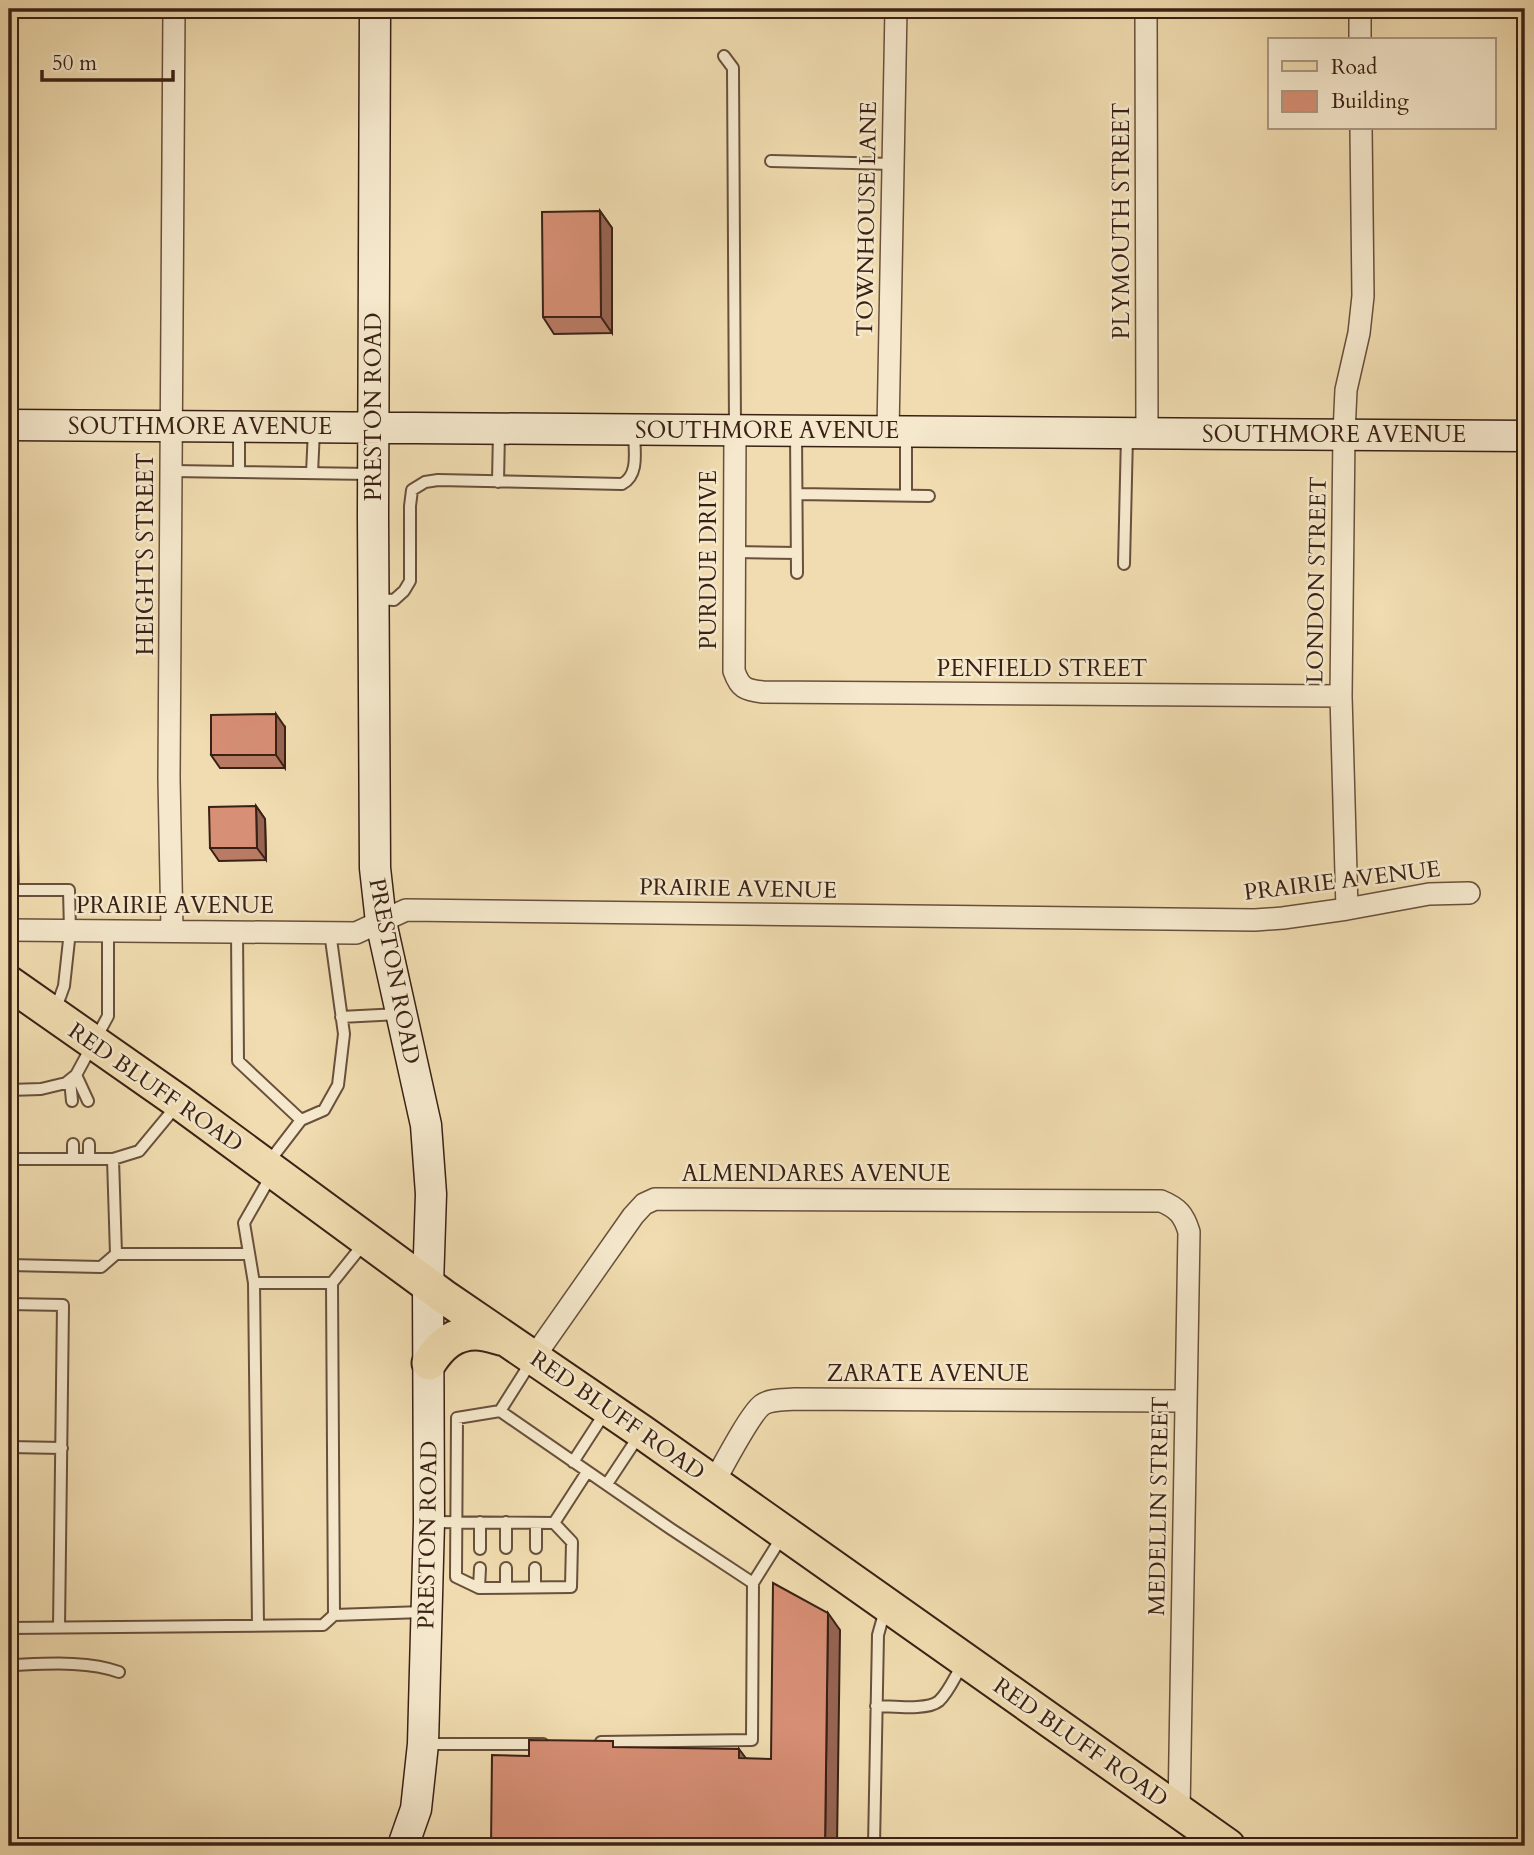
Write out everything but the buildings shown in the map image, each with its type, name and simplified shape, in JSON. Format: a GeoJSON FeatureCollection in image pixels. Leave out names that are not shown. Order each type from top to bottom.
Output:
{"type":"FeatureCollection","features":[{"type":"Feature","properties":{"kind":"main road","name":"PRESTON ROAD"},"geometry":{"type":"LineString","coordinates":[[375,9],[375,868],[381,922],[426,1125],[431,1194],[429,1363],[443,1420],[443,1522],[426,1612],[423,1744],[416,1809],[403,1846]]}},
{"type":"Feature","properties":{"kind":"main road","name":"SOUTHMORE AVENUE"},"geometry":{"type":"LineString","coordinates":[[9,425],[1525,436]]}},
{"type":"Feature","properties":{"kind":"main road","name":"RED BLUFF ROAD"},"geometry":{"type":"LineString","coordinates":[[9,983],[179,1102],[428,1285],[785,1532],[1228,1846]]}},
{"type":"Feature","properties":{"kind":"main road"},"geometry":{"type":"LineString","coordinates":[[429,1363],[440,1347],[456,1337],[476,1333],[521,1348]]}},
{"type":"Feature","properties":{"kind":"street","name":"HEIGHTS STREET"},"geometry":{"type":"LineString","coordinates":[[172,931],[169,764],[174,9]]}},
{"type":"Feature","properties":{"kind":"street","name":"TOWNHOUSE LANE"},"geometry":{"type":"LineString","coordinates":[[895,9],[893,164],[897,431]]}},
{"type":"Feature","properties":{"kind":"street","name":"PLYMOUTH STREET"},"geometry":{"type":"LineString","coordinates":[[1137,433],[1146,9]]}},
{"type":"Feature","properties":{"kind":"street"},"geometry":{"type":"LineString","coordinates":[[1360,9],[1360,38]]}},
{"type":"Feature","properties":{"kind":"street","name":"LONDON STREET"},"geometry":{"type":"LineString","coordinates":[[1347,909],[1341,696],[1344,433],[1346,390],[1359,333],[1363,296],[1361,130]]}},
{"type":"Feature","properties":{"kind":"street","name":"PURDUE DRIVE"},"geometry":{"type":"LineString","coordinates":[[736,430],[734,671],[743,687]]}},
{"type":"Feature","properties":{"kind":"street","name":"PENFIELD STREET"},"geometry":{"type":"LineString","coordinates":[[743,687],[763,692],[1341,696]]}},
{"type":"Feature","properties":{"kind":"street","name":"PRAIRIE AVENUE"},"geometry":{"type":"LineString","coordinates":[[9,930],[356,933],[406,910],[1255,920],[1347,909],[1429,894],[1469,893]]}},
{"type":"Feature","properties":{"kind":"street","name":"ALMENDARES AVENUE"},"geometry":{"type":"LineString","coordinates":[[521,1348],[633,1216],[644,1204],[655,1199],[1161,1201],[1175,1207]]}},
{"type":"Feature","properties":{"kind":"street","name":"MEDELLIN STREET"},"geometry":{"type":"LineString","coordinates":[[1175,1207],[1185,1217],[1189,1232],[1179,1811]]}},
{"type":"Feature","properties":{"kind":"street","name":"ZARATE AVENUE"},"geometry":{"type":"LineString","coordinates":[[713,1482],[762,1405],[777,1401],[1185,1401]]}},
{"type":"Feature","properties":{"kind":"lane"},"geometry":{"type":"LineString","coordinates":[[724,56],[733,68],[736,430]]}},
{"type":"Feature","properties":{"kind":"lane"},"geometry":{"type":"LineString","coordinates":[[771,161],[893,164]]}},
{"type":"Feature","properties":{"kind":"lane"},"geometry":{"type":"LineString","coordinates":[[239,426],[239,472]]}},
{"type":"Feature","properties":{"kind":"lane"},"geometry":{"type":"LineString","coordinates":[[312,473],[314,427]]}},
{"type":"Feature","properties":{"kind":"lane"},"geometry":{"type":"LineString","coordinates":[[498,482],[499,428]]}},
{"type":"Feature","properties":{"kind":"lane"},"geometry":{"type":"LineString","coordinates":[[373,599],[394,600],[410,581],[412,490],[425,482],[438,480],[622,484],[630,480],[634,473],[634,429]]}},
{"type":"Feature","properties":{"kind":"lane"},"geometry":{"type":"LineString","coordinates":[[796,430],[797,573]]}},
{"type":"Feature","properties":{"kind":"lane"},"geometry":{"type":"LineString","coordinates":[[897,431],[906,496]]}},
{"type":"Feature","properties":{"kind":"lane"},"geometry":{"type":"LineString","coordinates":[[1124,564],[1137,433]]}},
{"type":"Feature","properties":{"kind":"lane"},"geometry":{"type":"LineString","coordinates":[[172,471],[373,474]]}},
{"type":"Feature","properties":{"kind":"lane"},"geometry":{"type":"LineString","coordinates":[[797,494],[929,496]]}},
{"type":"Feature","properties":{"kind":"lane"},"geometry":{"type":"LineString","coordinates":[[735,552],[797,553]]}},
{"type":"Feature","properties":{"kind":"lane"},"geometry":{"type":"LineString","coordinates":[[9,838],[12,838],[13,890],[69,890],[70,930],[64,986],[54,1014]]}},
{"type":"Feature","properties":{"kind":"lane"},"geometry":{"type":"LineString","coordinates":[[16,1103],[12,1090],[44,1088],[66,1083],[73,1077],[94,1043],[108,1016],[108,931]]}},
{"type":"Feature","properties":{"kind":"lane"},"geometry":{"type":"LineString","coordinates":[[237,931],[238,1060],[301,1120]]}},
{"type":"Feature","properties":{"kind":"lane"},"geometry":{"type":"LineString","coordinates":[[258,1625],[254,1283],[244,1223],[270,1169],[301,1120],[324,1110],[338,1085],[344,1034],[330,932]]}},
{"type":"Feature","properties":{"kind":"lane"},"geometry":{"type":"LineString","coordinates":[[341,1017],[402,1013]]}},
{"type":"Feature","properties":{"kind":"lane"},"geometry":{"type":"LineString","coordinates":[[73,1077],[88,1101]]}},
{"type":"Feature","properties":{"kind":"lane"},"geometry":{"type":"LineString","coordinates":[[72,1101],[73,1077]]}},
{"type":"Feature","properties":{"kind":"lane"},"geometry":{"type":"LineString","coordinates":[[44,1088],[44,1102]]}},
{"type":"Feature","properties":{"kind":"lane"},"geometry":{"type":"LineString","coordinates":[[17,1146],[13,1159],[113,1160],[139,1151],[179,1102]]}},
{"type":"Feature","properties":{"kind":"lane"},"geometry":{"type":"LineString","coordinates":[[73,1144],[73,1159]]}},
{"type":"Feature","properties":{"kind":"lane"},"geometry":{"type":"LineString","coordinates":[[89,1144],[89,1159]]}},
{"type":"Feature","properties":{"kind":"lane"},"geometry":{"type":"LineString","coordinates":[[45,1146],[46,1160]]}},
{"type":"Feature","properties":{"kind":"lane"},"geometry":{"type":"LineString","coordinates":[[113,1160],[116,1254]]}},
{"type":"Feature","properties":{"kind":"lane"},"geometry":{"type":"LineString","coordinates":[[334,1615],[332,1283],[367,1240]]}},
{"type":"Feature","properties":{"kind":"lane"},"geometry":{"type":"LineString","coordinates":[[9,1265],[101,1267],[116,1254],[249,1254]]}},
{"type":"Feature","properties":{"kind":"lane"},"geometry":{"type":"LineString","coordinates":[[254,1283],[332,1283]]}},
{"type":"Feature","properties":{"kind":"lane"},"geometry":{"type":"LineString","coordinates":[[9,1304],[63,1305],[59,1628]]}},
{"type":"Feature","properties":{"kind":"lane"},"geometry":{"type":"LineString","coordinates":[[500,1411],[521,1348]]}},
{"type":"Feature","properties":{"kind":"lane"},"geometry":{"type":"LineString","coordinates":[[573,1462],[608,1408]]}},
{"type":"Feature","properties":{"kind":"lane"},"geometry":{"type":"LineString","coordinates":[[443,1420],[500,1411],[753,1583]]}},
{"type":"Feature","properties":{"kind":"lane"},"geometry":{"type":"LineString","coordinates":[[607,1484],[642,1432]]}},
{"type":"Feature","properties":{"kind":"lane"},"geometry":{"type":"LineString","coordinates":[[9,1447],[62,1448]]}},
{"type":"Feature","properties":{"kind":"lane"},"geometry":{"type":"LineString","coordinates":[[554,1523],[587,1472]]}},
{"type":"Feature","properties":{"kind":"lane"},"geometry":{"type":"LineString","coordinates":[[443,1522],[480,1522],[554,1523],[572,1542],[571,1587],[480,1588],[456,1577],[443,1522]]}},
{"type":"Feature","properties":{"kind":"lane"},"geometry":{"type":"LineString","coordinates":[[480,1522],[480,1549]]}},
{"type":"Feature","properties":{"kind":"lane"},"geometry":{"type":"LineString","coordinates":[[506,1522],[506,1548]]}},
{"type":"Feature","properties":{"kind":"lane"},"geometry":{"type":"LineString","coordinates":[[536,1522],[536,1548]]}},
{"type":"Feature","properties":{"kind":"lane"},"geometry":{"type":"LineString","coordinates":[[595,1743],[752,1740],[753,1583],[785,1532]]}},
{"type":"Feature","properties":{"kind":"lane"},"geometry":{"type":"LineString","coordinates":[[535,1567],[535,1587]]}},
{"type":"Feature","properties":{"kind":"lane"},"geometry":{"type":"LineString","coordinates":[[480,1568],[480,1588]]}},
{"type":"Feature","properties":{"kind":"lane"},"geometry":{"type":"LineString","coordinates":[[506,1568],[506,1588]]}},
{"type":"Feature","properties":{"kind":"lane"},"geometry":{"type":"LineString","coordinates":[[874,1846],[878,1635],[887,1604]]}},
{"type":"Feature","properties":{"kind":"lane"},"geometry":{"type":"LineString","coordinates":[[9,1628],[323,1625],[334,1615],[426,1612]]}},
{"type":"Feature","properties":{"kind":"lane"},"geometry":{"type":"LineString","coordinates":[[876,1706],[921,1707],[934,1704],[941,1699],[965,1660]]}},
{"type":"Feature","properties":{"kind":"lane"},"geometry":{"type":"LineString","coordinates":[[9,1665],[106,1667],[119,1672]]}},
{"type":"Feature","properties":{"kind":"lane"},"geometry":{"type":"LineString","coordinates":[[423,1744],[557,1743]]}},
{"type":"Feature","properties":{"kind":"green space"},"geometry":{"type":"Polygon","coordinates":[[[1520,1302],[1525,1302],[1525,1523],[1520,1302]]]}}]}
